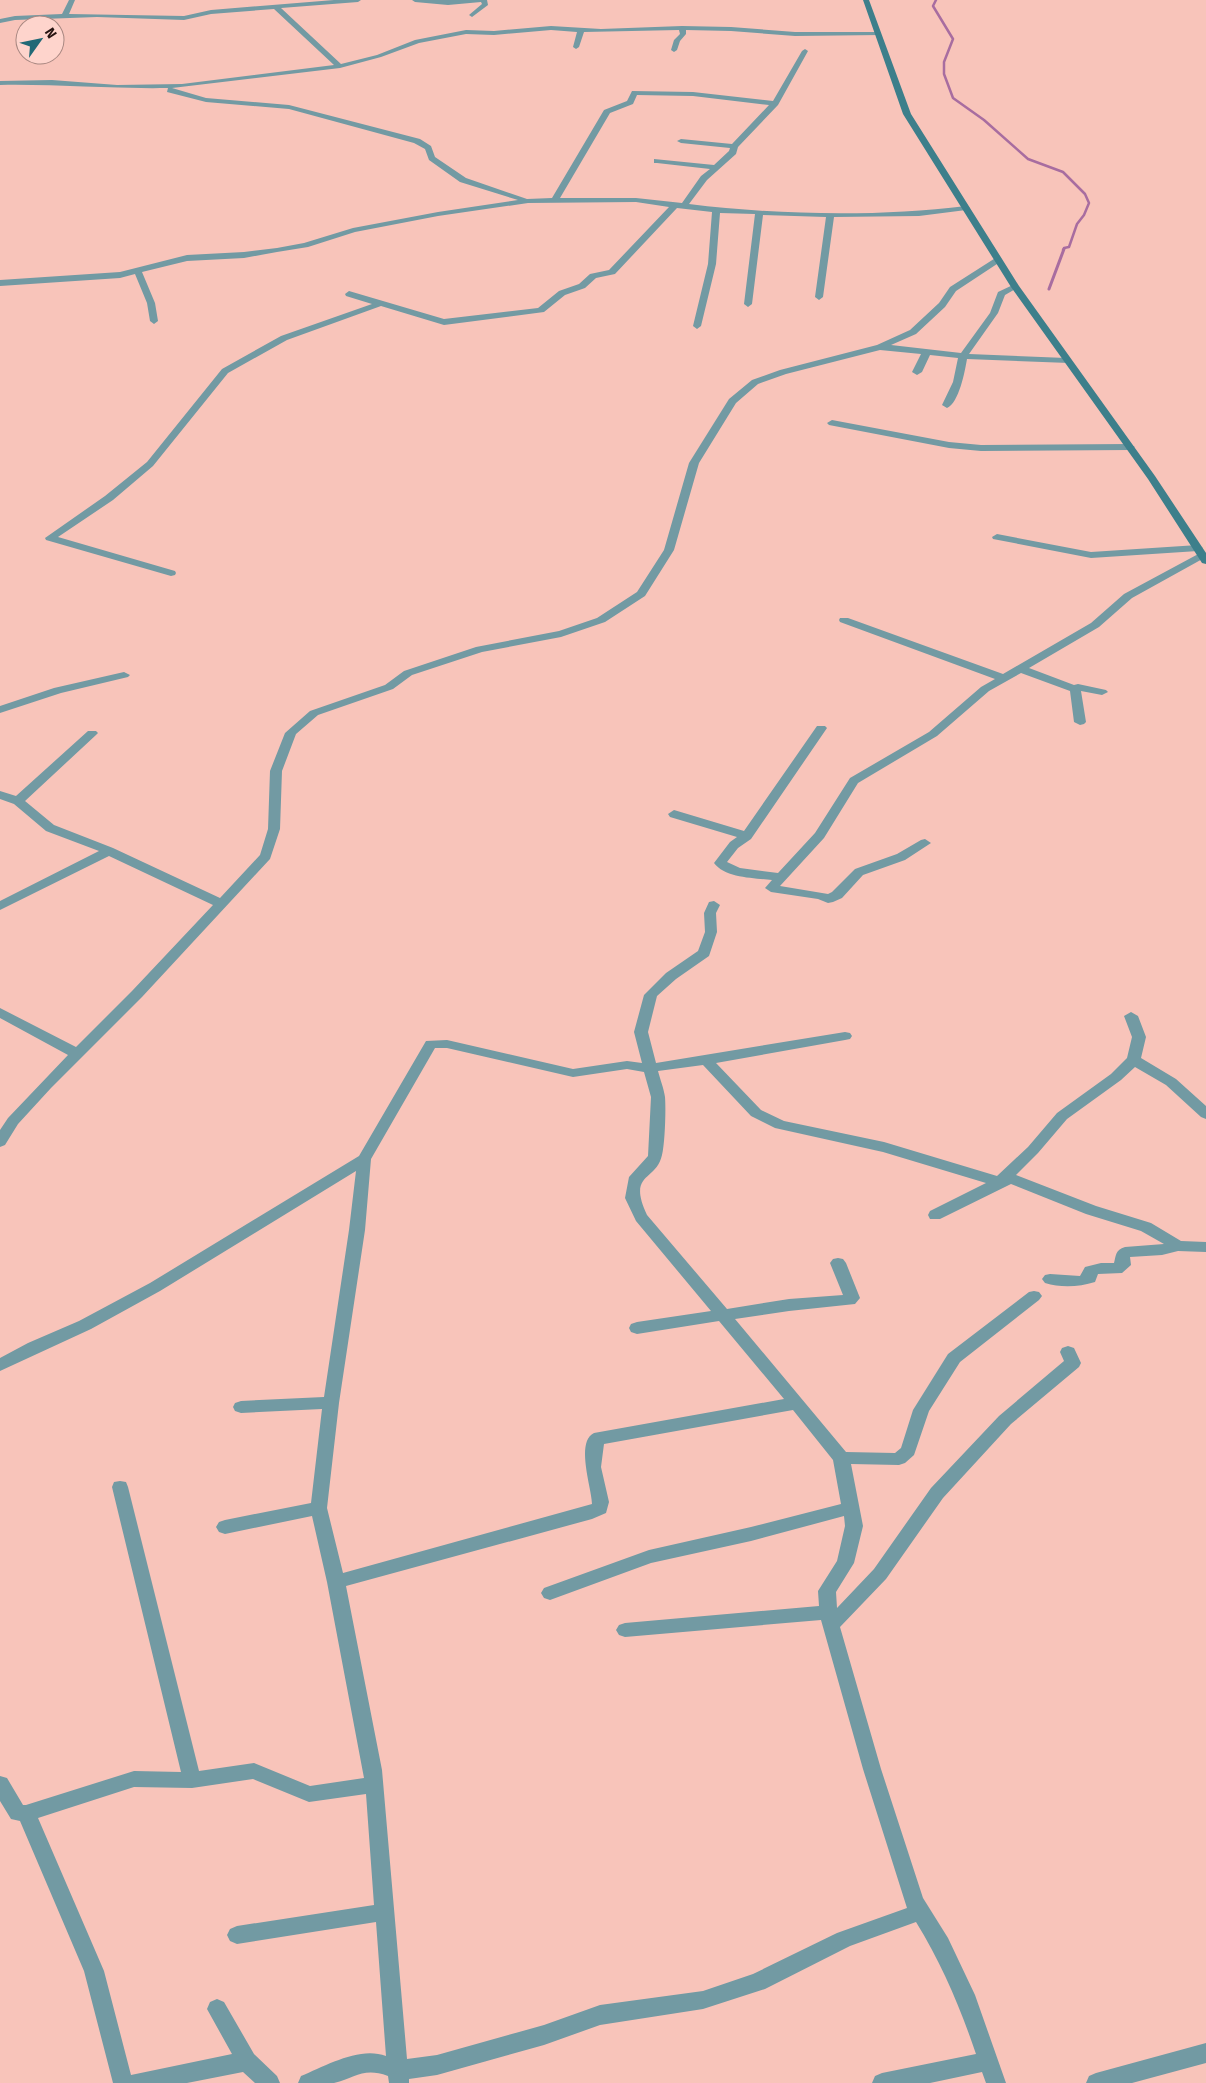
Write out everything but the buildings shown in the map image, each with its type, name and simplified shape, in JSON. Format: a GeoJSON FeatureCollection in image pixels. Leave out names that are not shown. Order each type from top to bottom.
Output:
{"type":"FeatureCollection","features":[{"type":"Feature","properties":{"kind":"main road"},"geometry":{"type":"LineString","coordinates":[[866,0],[908,114],[997,260],[1066,361],[1130,447],[1202,555]]}},
{"type":"Feature","properties":{"kind":"street"},"geometry":{"type":"LineString","coordinates":[[72,0],[65,16],[97,15],[184,18],[211,12],[358,0]]}},
{"type":"Feature","properties":{"kind":"street"},"geometry":{"type":"LineString","coordinates":[[416,0],[459,2],[483,0],[485,5],[472,15]]}},
{"type":"Feature","properties":{"kind":"street"},"geometry":{"type":"LineString","coordinates":[[276,7],[340,66]]}},
{"type":"Feature","properties":{"kind":"street"},"geometry":{"type":"LineString","coordinates":[[0,21],[15,18]]}},
{"type":"Feature","properties":{"kind":"street"},"geometry":{"type":"LineString","coordinates":[[0,83],[52,82],[117,87],[182,86],[266,77],[340,66],[380,56],[417,41],[458,33],[494,33],[551,28],[601,31],[682,28],[731,29],[795,34],[879,34]]}},
{"type":"Feature","properties":{"kind":"street"},"geometry":{"type":"LineString","coordinates":[[674,50],[677,40],[683,34],[682,28]]}},
{"type":"Feature","properties":{"kind":"street"},"geometry":{"type":"LineString","coordinates":[[576,47],[581,30]]}},
{"type":"Feature","properties":{"kind":"street"},"geometry":{"type":"LineString","coordinates":[[349,294],[444,322],[541,310],[562,293],[582,286],[593,276],[612,272],[679,206],[704,178],[733,152],[734,146],[775,103],[805,51]]}},
{"type":"Feature","properties":{"kind":"street"},"geometry":{"type":"LineString","coordinates":[[161,86],[206,100],[289,107],[417,141],[428,148],[432,158],[464,180],[528,201]]}},
{"type":"Feature","properties":{"kind":"street"},"geometry":{"type":"LineString","coordinates":[[555,200],[607,112],[630,102],[635,94],[693,94],[775,103]]}},
{"type":"Feature","properties":{"kind":"street"},"geometry":{"type":"LineString","coordinates":[[681,141],[734,146]]}},
{"type":"Feature","properties":{"kind":"street"},"geometry":{"type":"LineString","coordinates":[[657,160],[716,167]]}},
{"type":"Feature","properties":{"kind":"street"},"geometry":{"type":"LineString","coordinates":[[0,283],[138,272],[181,259],[277,250],[305,245],[353,230],[438,214],[528,201],[636,200],[716,210],[830,215],[919,214],[966,208]]}},
{"type":"Feature","properties":{"kind":"street"},"geometry":{"type":"LineString","coordinates":[[697,326],[712,264],[716,210]]}},
{"type":"Feature","properties":{"kind":"street"},"geometry":{"type":"LineString","coordinates":[[748,304],[759,212]]}},
{"type":"Feature","properties":{"kind":"street"},"geometry":{"type":"LineString","coordinates":[[819,297],[830,215]]}},
{"type":"Feature","properties":{"kind":"street"},"geometry":{"type":"LineString","coordinates":[[0,1142],[13,1121],[46,1085],[78,1054],[266,856],[274,829],[276,771],[290,733],[314,713],[389,687],[408,673],[480,649],[561,634],[601,620],[642,594],[669,550],[694,464],[732,401],[755,382],[783,372],[880,347],[913,332],[942,305],[952,289],[997,260]]}},
{"type":"Feature","properties":{"kind":"street"},"geometry":{"type":"LineString","coordinates":[[138,272],[151,303],[154,321]]}},
{"type":"Feature","properties":{"kind":"street"},"geometry":{"type":"LineString","coordinates":[[947,404],[958,382],[963,356],[994,313],[1001,294],[1015,287]]}},
{"type":"Feature","properties":{"kind":"street"},"geometry":{"type":"LineString","coordinates":[[171,573],[50,538],[109,498],[150,464],[225,371],[284,338],[382,303]]}},
{"type":"Feature","properties":{"kind":"street"},"geometry":{"type":"LineString","coordinates":[[880,347],[963,356],[1066,361]]}},
{"type":"Feature","properties":{"kind":"street"},"geometry":{"type":"LineString","coordinates":[[917,372],[926,353]]}},
{"type":"Feature","properties":{"kind":"street"},"geometry":{"type":"LineString","coordinates":[[832,423],[949,445],[981,448],[1130,447]]}},
{"type":"Feature","properties":{"kind":"street"},"geometry":{"type":"LineString","coordinates":[[997,537],[1091,555],[1202,555]]}},
{"type":"Feature","properties":{"kind":"street"},"geometry":{"type":"LineString","coordinates":[[925,843],[901,857],[859,872],[837,895],[828,899],[821,896],[770,888],[820,835],[854,781],[933,734],[985,688],[1095,625],[1128,596],[1202,555]]}},
{"type":"Feature","properties":{"kind":"street"},"geometry":{"type":"LineString","coordinates":[[844,620],[1004,678]]}},
{"type":"Feature","properties":{"kind":"street"},"geometry":{"type":"LineString","coordinates":[[1020,669],[1075,689],[1078,687],[1102,692]]}},
{"type":"Feature","properties":{"kind":"street"},"geometry":{"type":"LineString","coordinates":[[0,710],[58,690],[124,675]]}},
{"type":"Feature","properties":{"kind":"street"},"geometry":{"type":"LineString","coordinates":[[1075,689],[1080,722]]}},
{"type":"Feature","properties":{"kind":"street"},"geometry":{"type":"LineString","coordinates":[[780,877],[722,866],[720,863],[734,845],[746,836],[821,728]]}},
{"type":"Feature","properties":{"kind":"street"},"geometry":{"type":"LineString","coordinates":[[18,801],[92,733]]}},
{"type":"Feature","properties":{"kind":"street"},"geometry":{"type":"LineString","coordinates":[[0,795],[18,801],[50,828],[109,851],[220,903]]}},
{"type":"Feature","properties":{"kind":"street"},"geometry":{"type":"LineString","coordinates":[[674,814],[746,836]]}},
{"type":"Feature","properties":{"kind":"street"},"geometry":{"type":"LineString","coordinates":[[0,906],[109,851]]}},
{"type":"Feature","properties":{"kind":"street"},"geometry":{"type":"LineString","coordinates":[[714,905],[710,913],[711,932],[704,953],[671,976],[651,995],[641,1032],[658,1097],[655,1156],[649,1165],[636,1177],[632,1198],[641,1217],[841,1458],[854,1526],[845,1563],[827,1591],[829,1619],[872,1769],[914,1902],[941,1944],[968,2002],[996,2083]]}},
{"type":"Feature","properties":{"kind":"street"},"geometry":{"type":"LineString","coordinates":[[0,1012],[78,1054]]}},
{"type":"Feature","properties":{"kind":"street"},"geometry":{"type":"LineString","coordinates":[[999,1183],[1033,1150],[1062,1116],[1116,1077],[1134,1060],[1139,1037],[1131,1016]]}},
{"type":"Feature","properties":{"kind":"street"},"geometry":{"type":"LineString","coordinates":[[399,2077],[373,1770],[336,1582],[319,1508],[331,1403],[357,1230],[364,1159],[431,1044],[447,1044],[574,1073],[627,1065],[649,1068],[845,1036]]}},
{"type":"Feature","properties":{"kind":"street"},"geometry":{"type":"LineString","coordinates":[[706,1060],[756,1113],[780,1125],[884,1147],[980,1175],[999,1183]]}},
{"type":"Feature","properties":{"kind":"street"},"geometry":{"type":"LineString","coordinates":[[1134,1060],[1171,1082],[1206,1114]]}},
{"type":"Feature","properties":{"kind":"street"},"geometry":{"type":"LineString","coordinates":[[0,1365],[85,1324],[155,1287],[364,1159]]}},
{"type":"Feature","properties":{"kind":"street"},"geometry":{"type":"LineString","coordinates":[[935,1215],[999,1183],[1012,1179],[1091,1210],[1146,1227],[1178,1246]]}},
{"type":"Feature","properties":{"kind":"street"},"geometry":{"type":"LineString","coordinates":[[1050,1279],[1081,1280],[1090,1278],[1090,1270],[1101,1268],[1117,1269],[1123,1265],[1122,1256],[1126,1252],[1162,1250],[1178,1246],[1206,1247]]}},
{"type":"Feature","properties":{"kind":"street"},"geometry":{"type":"LineString","coordinates":[[637,1328],[789,1305],[850,1300],[852,1298],[838,1263]]}},
{"type":"Feature","properties":{"kind":"street"},"geometry":{"type":"LineString","coordinates":[[841,1458],[899,1459],[908,1451],[921,1410],[954,1358],[1034,1296]]}},
{"type":"Feature","properties":{"kind":"street"},"geometry":{"type":"LineString","coordinates":[[624,1630],[829,1619],[880,1574],[937,1493],[1005,1420],[1073,1363],[1068,1352]]}},
{"type":"Feature","properties":{"kind":"street"},"geometry":{"type":"LineString","coordinates":[[241,1407],[331,1403]]}},
{"type":"Feature","properties":{"kind":"street"},"geometry":{"type":"LineString","coordinates":[[336,1582],[592,1512],[600,1508],[601,1502],[594,1467],[596,1439],[600,1437],[607,1438],[796,1403]]}},
{"type":"Feature","properties":{"kind":"street"},"geometry":{"type":"LineString","coordinates":[[120,1487],[192,1780]]}},
{"type":"Feature","properties":{"kind":"street"},"geometry":{"type":"LineString","coordinates":[[225,1528],[319,1508]]}},
{"type":"Feature","properties":{"kind":"street"},"geometry":{"type":"LineString","coordinates":[[550,1593],[649,1557],[750,1534],[850,1508]]}},
{"type":"Feature","properties":{"kind":"street"},"geometry":{"type":"LineString","coordinates":[[0,1784],[18,1813],[26,1813],[134,1779],[192,1780],[254,1771],[309,1794],[373,1785]]}},
{"type":"Feature","properties":{"kind":"street"},"geometry":{"type":"LineString","coordinates":[[26,1813],[94,1971],[123,2083]]}},
{"type":"Feature","properties":{"kind":"street"},"geometry":{"type":"LineString","coordinates":[[237,1935],[384,1912]]}},
{"type":"Feature","properties":{"kind":"street"},"geometry":{"type":"LineString","coordinates":[[399,2077],[544,2035],[600,2015],[703,2000],[758,1982],[844,1939],[920,1912]]}},
{"type":"Feature","properties":{"kind":"street"},"geometry":{"type":"LineString","coordinates":[[217,2009],[247,2061],[270,2083]]}},
{"type":"Feature","properties":{"kind":"street"},"geometry":{"type":"LineString","coordinates":[[1096,2083],[1206,2053]]}},
{"type":"Feature","properties":{"kind":"street"},"geometry":{"type":"LineString","coordinates":[[137,2083],[247,2061]]}},
{"type":"Feature","properties":{"kind":"street"},"geometry":{"type":"LineString","coordinates":[[882,2083],[988,2061]]}},
{"type":"Feature","properties":{"kind":"street"},"geometry":{"type":"LineString","coordinates":[[308,2083],[357,2064],[377,2062],[399,2077]]}},
{"type":"Feature","properties":{"kind":"waterway"},"geometry":{"type":"LineString","coordinates":[[936,0],[933,6],[953,39],[944,62],[944,74],[953,98],[984,120],[1028,159],[1063,172],[1085,194],[1089,203],[1084,215],[1077,224],[1069,247],[1063,250]]}},
{"type":"Feature","properties":{"kind":"waterway"},"geometry":{"type":"LineString","coordinates":[[1049,289],[1064,249]]}}]}
